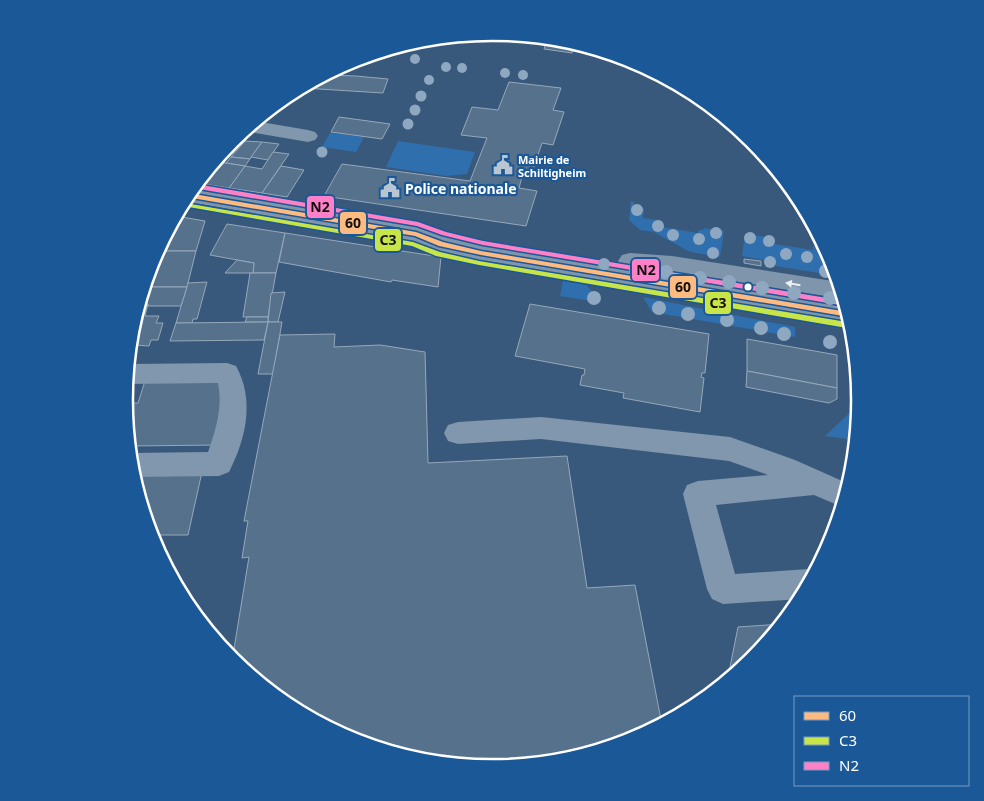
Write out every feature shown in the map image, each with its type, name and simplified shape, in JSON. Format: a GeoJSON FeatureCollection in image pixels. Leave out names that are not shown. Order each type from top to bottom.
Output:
{"type":"FeatureCollection","features":[{"type":"Feature","properties":{"kind":"main road"},"geometry":{"type":"LineString","coordinates":[[196,197],[416,234],[441,244],[489,254],[840,314]]}},
{"type":"Feature","properties":{"kind":"main road"},"geometry":{"type":"LineString","coordinates":[[416,234],[446,231],[642,263],[672,264],[833,290]]}},
{"type":"Feature","properties":{"kind":"lane"},"geometry":{"type":"LineString","coordinates":[[258,128],[308,136]]}},
{"type":"Feature","properties":{"kind":"lane"},"geometry":{"type":"LineString","coordinates":[[134,374],[227,373],[233,383],[235,402],[233,419],[220,464],[139,466]]}},
{"type":"Feature","properties":{"kind":"lane"},"geometry":{"type":"LineString","coordinates":[[458,433],[541,428],[730,449],[839,493]]}},
{"type":"Feature","properties":{"kind":"lane"},"geometry":{"type":"LineString","coordinates":[[800,585],[723,589],[698,494],[816,483]]}},
{"type":"Feature","properties":{"kind":"shaded area"},"geometry":{"type":"Polygon","coordinates":[[[330,133],[364,137],[356,152],[322,147],[330,133]]]}},
{"type":"Feature","properties":{"kind":"shaded area"},"geometry":{"type":"Polygon","coordinates":[[[398,141],[475,152],[467,174],[446,176],[386,167],[398,141]]]}},
{"type":"Feature","properties":{"kind":"shaded area"},"geometry":{"type":"Polygon","coordinates":[[[631,201],[634,202],[634,207],[644,208],[643,218],[663,221],[662,227],[698,233],[699,230],[704,228],[724,231],[720,257],[690,252],[654,232],[640,230],[629,220],[631,201]]]}},
{"type":"Feature","properties":{"kind":"shaded area"},"geometry":{"type":"Polygon","coordinates":[[[745,234],[774,238],[774,244],[813,250],[813,246],[816,247],[828,275],[764,264],[763,260],[742,256],[745,234]]]}},
{"type":"Feature","properties":{"kind":"shaded area"},"geometry":{"type":"Polygon","coordinates":[[[563,281],[586,285],[600,300],[597,302],[560,296],[563,281]]]}},
{"type":"Feature","properties":{"kind":"shaded area"},"geometry":{"type":"Polygon","coordinates":[[[643,297],[795,327],[795,337],[652,312],[643,297]]]}},
{"type":"Feature","properties":{"kind":"shaded area"},"geometry":{"type":"Polygon","coordinates":[[[851,412],[849,439],[825,436],[851,412]]]}},
{"type":"Feature","properties":{"kind":"building"},"geometry":{"type":"Polygon","coordinates":[[[545,45],[573,50],[572,53],[544,49],[545,45]]]}},
{"type":"Feature","properties":{"kind":"building"},"geometry":{"type":"Polygon","coordinates":[[[339,75],[356,76],[388,79],[383,93],[313,89],[339,75]]]}},
{"type":"Feature","properties":{"kind":"building"},"geometry":{"type":"Polygon","coordinates":[[[509,82],[561,88],[553,110],[564,112],[553,145],[542,143],[531,175],[523,173],[519,188],[537,191],[526,226],[324,196],[342,164],[470,181],[487,138],[461,135],[472,107],[498,110],[509,82]]]}},
{"type":"Feature","properties":{"kind":"building"},"geometry":{"type":"Polygon","coordinates":[[[339,117],[390,124],[382,139],[331,132],[339,117]]]}},
{"type":"Feature","properties":{"kind":"building"},"geometry":{"type":"Polygon","coordinates":[[[245,141],[262,142],[250,159],[231,157],[245,141]]]}},
{"type":"Feature","properties":{"kind":"building"},"geometry":{"type":"Polygon","coordinates":[[[262,142],[279,144],[268,160],[251,157],[262,142]]]}},
{"type":"Feature","properties":{"kind":"building"},"geometry":{"type":"Polygon","coordinates":[[[273,152],[289,154],[262,193],[229,188],[245,166],[262,169],[273,152]]]}},
{"type":"Feature","properties":{"kind":"building"},"geometry":{"type":"Polygon","coordinates":[[[231,157],[250,159],[245,166],[226,163],[231,157]]]}},
{"type":"Feature","properties":{"kind":"building"},"geometry":{"type":"Polygon","coordinates":[[[223,163],[245,166],[229,188],[205,184],[223,163]]]}},
{"type":"Feature","properties":{"kind":"building"},"geometry":{"type":"Polygon","coordinates":[[[281,166],[304,170],[287,197],[262,193],[281,166]]]}},
{"type":"Feature","properties":{"kind":"building"},"geometry":{"type":"Polygon","coordinates":[[[183,217],[205,221],[196,251],[166,251],[183,217]]]}},
{"type":"Feature","properties":{"kind":"building"},"geometry":{"type":"Polygon","coordinates":[[[227,224],[285,233],[276,273],[253,273],[254,263],[210,255],[227,224]]]}},
{"type":"Feature","properties":{"kind":"building"},"geometry":{"type":"Polygon","coordinates":[[[285,233],[441,257],[438,287],[392,280],[391,282],[279,262],[285,233]]]}},
{"type":"Feature","properties":{"kind":"building"},"geometry":{"type":"Polygon","coordinates":[[[166,251],[196,251],[187,287],[151,287],[166,251]]]}},
{"type":"Feature","properties":{"kind":"building"},"geometry":{"type":"Polygon","coordinates":[[[744,259],[761,261],[761,266],[744,263],[744,259]]]}},
{"type":"Feature","properties":{"kind":"building"},"geometry":{"type":"Polygon","coordinates":[[[237,260],[254,263],[253,273],[225,273],[237,260]]]}},
{"type":"Feature","properties":{"kind":"building"},"geometry":{"type":"Polygon","coordinates":[[[250,273],[276,273],[268,317],[243,317],[250,273]]]}},
{"type":"Feature","properties":{"kind":"building"},"geometry":{"type":"Polygon","coordinates":[[[207,282],[197,319],[193,319],[192,323],[176,323],[188,283],[207,282]]]}},
{"type":"Feature","properties":{"kind":"building"},"geometry":{"type":"Polygon","coordinates":[[[151,287],[187,287],[181,306],[148,306],[146,304],[151,287]]]}},
{"type":"Feature","properties":{"kind":"building"},"geometry":{"type":"Polygon","coordinates":[[[285,292],[278,322],[268,322],[271,293],[285,292]]]}},
{"type":"Feature","properties":{"kind":"building"},"geometry":{"type":"Polygon","coordinates":[[[674,293],[692,295],[691,300],[673,297],[674,293]]]}},
{"type":"Feature","properties":{"kind":"building"},"geometry":{"type":"Polygon","coordinates":[[[146,304],[148,304],[145,316],[159,316],[156,323],[163,323],[158,340],[151,340],[149,346],[137,345],[146,304]]]}},
{"type":"Feature","properties":{"kind":"building"},"geometry":{"type":"Polygon","coordinates":[[[530,304],[709,334],[705,373],[702,373],[701,377],[704,378],[700,412],[623,398],[624,393],[580,385],[585,369],[515,356],[530,304]]]}},
{"type":"Feature","properties":{"kind":"building"},"geometry":{"type":"Polygon","coordinates":[[[247,317],[268,317],[268,322],[245,322],[247,317]]]}},
{"type":"Feature","properties":{"kind":"building"},"geometry":{"type":"Polygon","coordinates":[[[268,322],[282,322],[273,374],[258,374],[268,322]]]}},
{"type":"Feature","properties":{"kind":"building"},"geometry":{"type":"Polygon","coordinates":[[[268,322],[264,340],[170,341],[176,323],[268,322]]]}},
{"type":"Feature","properties":{"kind":"building"},"geometry":{"type":"Polygon","coordinates":[[[335,334],[334,347],[380,345],[425,352],[428,463],[567,456],[587,588],[635,585],[661,718],[607,741],[562,753],[539,757],[492,760],[445,757],[399,748],[333,723],[312,712],[273,686],[238,655],[234,650],[249,557],[242,558],[248,521],[244,521],[280,335],[335,334]]]}},
{"type":"Feature","properties":{"kind":"building"},"geometry":{"type":"Polygon","coordinates":[[[747,339],[837,355],[837,388],[747,371],[747,339]]]}},
{"type":"Feature","properties":{"kind":"building"},"geometry":{"type":"Polygon","coordinates":[[[747,371],[837,388],[837,399],[829,403],[746,387],[747,371]]]}},
{"type":"Feature","properties":{"kind":"building"},"geometry":{"type":"Polygon","coordinates":[[[224,380],[220,445],[136,446],[133,403],[138,403],[145,381],[224,380]]]}},
{"type":"Feature","properties":{"kind":"building"},"geometry":{"type":"Polygon","coordinates":[[[140,472],[202,472],[188,535],[159,535],[140,472]]]}},
{"type":"Feature","properties":{"kind":"building"},"geometry":{"type":"Polygon","coordinates":[[[772,625],[729,671],[738,627],[772,625]]]}},
{"type":"Feature","properties":{"kind":"transit line","name":"N2"},"geometry":{"type":"LineString","coordinates":[[203,188],[418,224],[444,234],[483,243],[837,303]]}},
{"type":"Feature","properties":{"kind":"transit line","name":"60"},"geometry":{"type":"LineString","coordinates":[[196,197],[416,234],[441,244],[481,253],[840,314]]}},
{"type":"Feature","properties":{"kind":"transit line","name":"C3"},"geometry":{"type":"LineString","coordinates":[[190,206],[413,244],[438,254],[479,263],[843,324]]}},
{"type":"Feature","properties":{"kind":"place","name":"Mairie de Schiltigheim"},"geometry":{"type":"Point","coordinates":[503,165]}},
{"type":"Feature","properties":{"kind":"place","name":"Police nationale"},"geometry":{"type":"Point","coordinates":[390,188]}}]}
